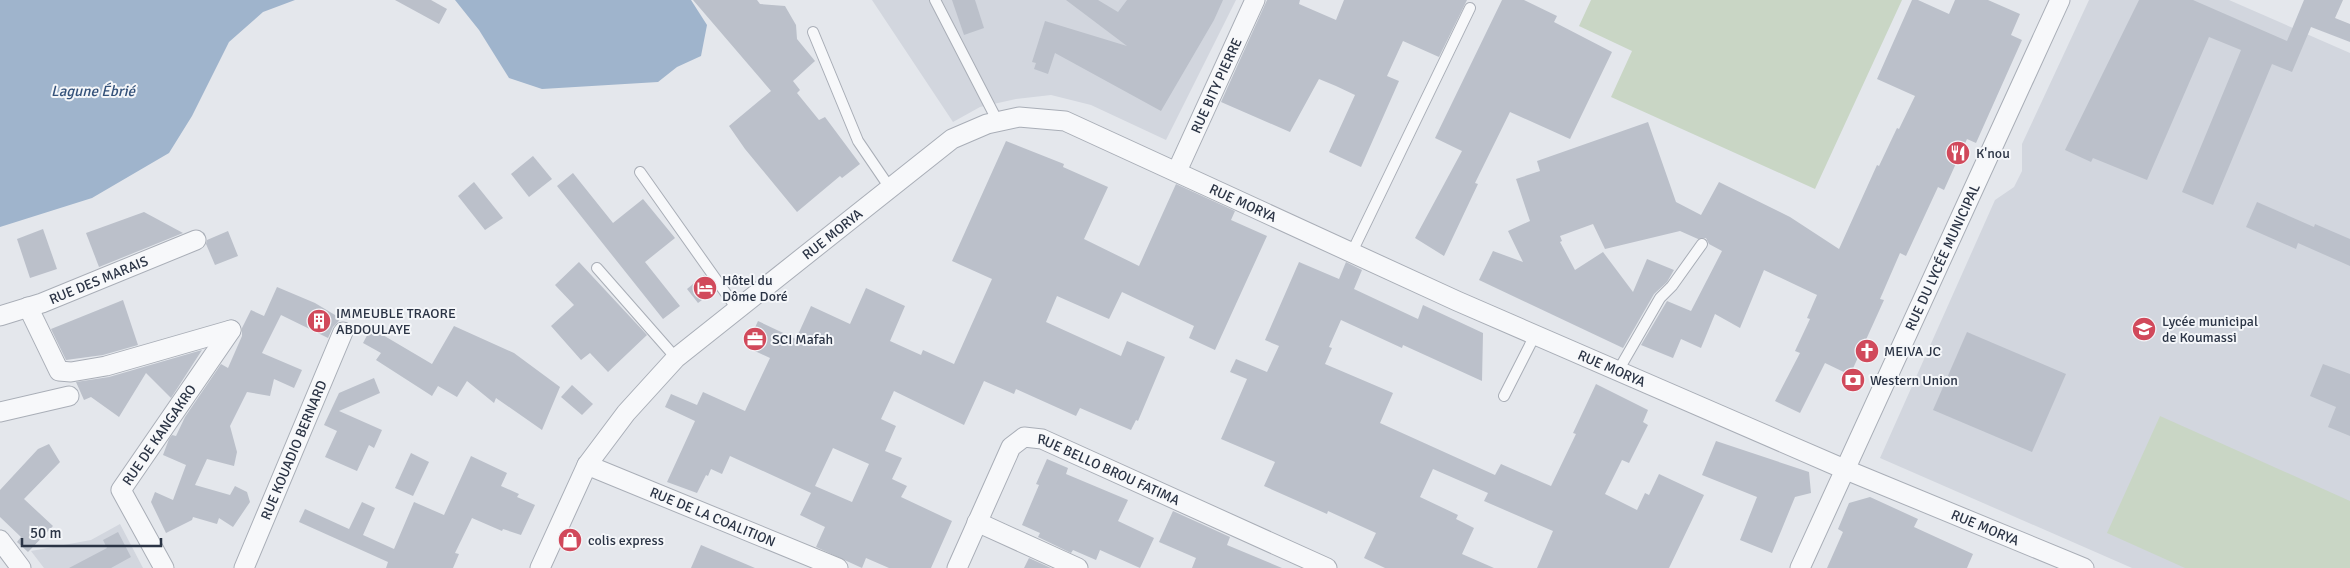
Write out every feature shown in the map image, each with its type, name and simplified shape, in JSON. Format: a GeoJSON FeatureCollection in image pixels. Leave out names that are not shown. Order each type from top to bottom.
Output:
{"type":"FeatureCollection","features":[{"type":"Feature","properties":{"kind":"street","name":"RUE BITY PIERRE"},"geometry":{"type":"LineString","coordinates":[[1177,171],[1256,0]]}},
{"type":"Feature","properties":{"kind":"street","name":"RUE DU LYCÉE MUNICIPAL"},"geometry":{"type":"LineString","coordinates":[[1800,568],[2060,0]]}},
{"type":"Feature","properties":{"kind":"street","name":"RUE MORYA"},"geometry":{"type":"LineString","coordinates":[[540,568],[587,465],[626,413],[676,358],[952,140],[987,124],[1019,118],[1065,121],[1618,371],[2065,564],[2084,568]]}},
{"type":"Feature","properties":{"kind":"street","name":"RUE DES MARAIS"},"geometry":{"type":"LineString","coordinates":[[0,316],[28,307],[196,240]]}},
{"type":"Feature","properties":{"kind":"street","name":"RUE DE KANGAKRO"},"geometry":{"type":"LineString","coordinates":[[28,307],[59,371],[71,372],[106,366],[231,330],[121,490],[164,568]]}},
{"type":"Feature","properties":{"kind":"street","name":"RUE KOUADIO BERNARD"},"geometry":{"type":"LineString","coordinates":[[244,568],[343,332]]}},
{"type":"Feature","properties":{"kind":"street"},"geometry":{"type":"LineString","coordinates":[[0,412],[69,396]]}},
{"type":"Feature","properties":{"kind":"street","name":"RUE BELLO BROU FATIMA"},"geometry":{"type":"LineString","coordinates":[[957,568],[1011,447],[1024,437],[1042,439],[1328,568]]}},
{"type":"Feature","properties":{"kind":"street","name":"RUE DE LA COALITION"},"geometry":{"type":"LineString","coordinates":[[587,465],[838,568]]}},
{"type":"Feature","properties":{"kind":"street"},"geometry":{"type":"LineString","coordinates":[[977,522],[1078,568]]}},
{"type":"Feature","properties":{"kind":"street"},"geometry":{"type":"LineString","coordinates":[[0,540],[20,568]]}},
{"type":"Feature","properties":{"kind":"lane"},"geometry":{"type":"LineString","coordinates":[[935,0],[998,122]]}},
{"type":"Feature","properties":{"kind":"lane"},"geometry":{"type":"LineString","coordinates":[[1352,252],[1470,8]]}},
{"type":"Feature","properties":{"kind":"lane"},"geometry":{"type":"LineString","coordinates":[[813,32],[858,141],[890,188]]}},
{"type":"Feature","properties":{"kind":"lane"},"geometry":{"type":"LineString","coordinates":[[640,172],[737,309]]}},
{"type":"Feature","properties":{"kind":"lane"},"geometry":{"type":"LineString","coordinates":[[1618,371],[1660,298],[1672,286],[1702,244]]}},
{"type":"Feature","properties":{"kind":"lane"},"geometry":{"type":"LineString","coordinates":[[597,268],[676,358]]}},
{"type":"Feature","properties":{"kind":"lane"},"geometry":{"type":"LineString","coordinates":[[1504,396],[1535,334]]}},
{"type":"Feature","properties":{"kind":"shaded area"},"geometry":{"type":"Polygon","coordinates":[[[872,0],[1236,0],[1166,140],[1091,105],[1051,95],[1016,99],[980,107],[953,122],[872,0]]]}},
{"type":"Feature","properties":{"kind":"shaded area","name":"Lycée municipal de Koumassi"},"geometry":{"type":"Polygon","coordinates":[[[2089,0],[2229,0],[2350,53],[2350,568],[2132,568],[1880,458],[1995,200],[2014,187],[2022,171],[2022,144],[2089,0]]]}},
{"type":"Feature","properties":{"kind":"shaded area"},"geometry":{"type":"Polygon","coordinates":[[[120,524],[143,568],[44,568],[31,551],[91,540],[120,524]]]}},
{"type":"Feature","properties":{"kind":"green space"},"geometry":{"type":"Polygon","coordinates":[[[1591,0],[1902,0],[1815,189],[1611,97],[1632,51],[1579,26],[1591,0]]]}},
{"type":"Feature","properties":{"kind":"green space"},"geometry":{"type":"Polygon","coordinates":[[[2160,416],[2350,501],[2350,568],[2185,568],[2107,533],[2160,416]]]}},
{"type":"Feature","properties":{"kind":"water","name":"Lagune Ébrié"},"geometry":{"type":"Polygon","coordinates":[[[0,0],[295,0],[263,12],[229,42],[192,116],[169,153],[92,198],[0,227],[0,0]]]}},
{"type":"Feature","properties":{"kind":"water"},"geometry":{"type":"Polygon","coordinates":[[[455,0],[691,0],[707,25],[701,56],[677,67],[658,82],[542,89],[509,78],[479,30],[455,0]]]}},
{"type":"Feature","properties":{"kind":"building"},"geometry":{"type":"Polygon","coordinates":[[[395,0],[431,0],[447,9],[439,24],[395,0]]]}},
{"type":"Feature","properties":{"kind":"building"},"geometry":{"type":"Polygon","coordinates":[[[693,0],[757,0],[760,4],[785,6],[796,25],[797,39],[815,61],[793,81],[800,90],[797,93],[819,120],[825,117],[860,164],[842,178],[840,176],[797,212],[745,149],[729,126],[771,91],[693,0]]]}},
{"type":"Feature","properties":{"kind":"building"},"geometry":{"type":"Polygon","coordinates":[[[952,0],[975,0],[984,28],[964,35],[952,0]]]}},
{"type":"Feature","properties":{"kind":"building"},"geometry":{"type":"Polygon","coordinates":[[[1066,0],[1098,0],[1118,12],[1127,0],[1223,0],[1214,20],[1161,111],[1055,53],[1048,74],[1034,69],[1036,63],[1032,62],[1045,21],[1127,46],[1066,0]]]}},
{"type":"Feature","properties":{"kind":"building"},"geometry":{"type":"Polygon","coordinates":[[[1267,0],[1300,0],[1299,4],[1336,20],[1344,0],[1467,0],[1439,57],[1403,41],[1387,76],[1399,81],[1361,167],[1329,152],[1355,95],[1336,86],[1319,79],[1290,132],[1221,102],[1267,0]]]}},
{"type":"Feature","properties":{"kind":"building"},"geometry":{"type":"Polygon","coordinates":[[[1502,0],[1524,0],[1557,16],[1554,22],[1612,52],[1570,139],[1510,112],[1475,183],[1478,184],[1444,256],[1415,238],[1462,151],[1435,138],[1502,0]]]}},
{"type":"Feature","properties":{"kind":"building"},"geometry":{"type":"Polygon","coordinates":[[[1912,0],[1918,0],[1949,14],[1955,0],[1988,0],[2020,14],[2011,35],[2022,40],[1976,143],[1967,139],[1944,190],[1938,187],[1906,256],[1900,253],[1880,299],[1884,300],[1850,375],[1825,363],[1800,413],[1775,401],[1800,353],[1795,351],[1810,319],[1807,318],[1817,295],[1764,270],[1740,328],[1715,314],[1701,348],[1681,339],[1673,358],[1641,345],[1667,301],[1691,311],[1722,251],[1709,244],[1706,238],[1698,239],[1680,231],[1605,249],[1593,224],[1560,236],[1562,241],[1560,242],[1575,270],[1603,252],[1633,292],[1647,259],[1674,270],[1667,282],[1654,294],[1623,348],[1479,280],[1493,251],[1523,262],[1508,231],[1530,221],[1516,179],[1540,171],[1537,161],[1648,122],[1676,202],[1701,215],[1719,182],[1790,217],[1839,249],[1877,165],[1879,166],[1915,96],[1877,79],[1912,0]]]}},
{"type":"Feature","properties":{"kind":"building"},"geometry":{"type":"Polygon","coordinates":[[[2139,0],[2193,0],[2287,41],[2304,0],[2343,0],[2335,18],[2350,24],[2350,42],[2311,27],[2292,72],[2272,64],[2213,205],[2182,192],[2241,50],[2209,37],[2147,180],[2093,158],[2091,162],[2065,150],[2139,0]]]}},
{"type":"Feature","properties":{"kind":"building"},"geometry":{"type":"Polygon","coordinates":[[[1006,141],[1064,164],[1063,167],[1108,187],[1084,239],[1139,266],[1176,184],[1235,211],[1231,220],[1267,236],[1215,350],[1189,338],[1194,326],[1122,292],[1109,319],[1057,296],[1046,322],[1121,356],[1127,341],[1165,357],[1138,421],[1136,420],[1131,430],[1080,408],[1076,416],[1016,389],[1014,394],[984,381],[964,425],[894,391],[881,419],[896,426],[885,451],[902,458],[892,479],[907,486],[901,497],[952,521],[931,568],[889,568],[866,558],[862,568],[816,547],[825,527],[800,515],[811,493],[730,456],[722,474],[711,469],[697,493],[667,482],[695,421],[665,407],[671,394],[697,405],[703,392],[745,411],[770,358],[746,347],[758,321],[796,339],[811,306],[850,324],[866,288],[905,306],[890,341],[921,355],[923,350],[954,364],[992,279],[952,261],[1006,141]],[[833,448],[815,486],[852,502],[869,464],[833,448]]]}},
{"type":"Feature","properties":{"kind":"building"},"geometry":{"type":"Polygon","coordinates":[[[533,156],[552,179],[529,197],[511,174],[533,156]]]}},
{"type":"Feature","properties":{"kind":"building"},"geometry":{"type":"Polygon","coordinates":[[[573,173],[613,223],[643,199],[675,238],[645,262],[680,306],[663,319],[557,186],[573,173]]]}},
{"type":"Feature","properties":{"kind":"building"},"geometry":{"type":"Polygon","coordinates":[[[474,182],[503,218],[485,230],[458,196],[474,182]]]}},
{"type":"Feature","properties":{"kind":"building"},"geometry":{"type":"Polygon","coordinates":[[[2257,202],[2314,227],[2315,224],[2350,239],[2350,266],[2298,243],[2296,249],[2246,227],[2257,202]]]}},
{"type":"Feature","properties":{"kind":"building"},"geometry":{"type":"Polygon","coordinates":[[[144,212],[183,233],[99,267],[86,233],[144,212]]]}},
{"type":"Feature","properties":{"kind":"building"},"geometry":{"type":"Polygon","coordinates":[[[43,229],[57,269],[30,278],[17,239],[43,229]]]}},
{"type":"Feature","properties":{"kind":"building"},"geometry":{"type":"Polygon","coordinates":[[[228,231],[238,256],[215,265],[206,244],[207,240],[228,231]]]}},
{"type":"Feature","properties":{"kind":"building"},"geometry":{"type":"Polygon","coordinates":[[[579,262],[647,335],[608,372],[590,353],[581,360],[551,326],[574,305],[555,285],[579,262]]]}},
{"type":"Feature","properties":{"kind":"building"},"geometry":{"type":"Polygon","coordinates":[[[1299,262],[1339,279],[1346,262],[1362,270],[1354,289],[1418,319],[1423,305],[1483,333],[1482,381],[1403,345],[1402,348],[1341,320],[1329,347],[1332,348],[1325,364],[1393,393],[1380,423],[1495,475],[1501,464],[1551,486],[1576,434],[1573,433],[1596,384],[1648,410],[1643,422],[1648,425],[1629,463],[1622,460],[1605,494],[1637,510],[1645,493],[1649,495],[1659,474],[1704,495],[1669,568],[1537,568],[1553,531],[1484,501],[1488,493],[1433,469],[1420,497],[1458,515],[1456,519],[1474,528],[1462,554],[1494,568],[1385,568],[1364,558],[1376,533],[1328,511],[1327,514],[1264,486],[1275,462],[1221,439],[1247,379],[1230,372],[1236,359],[1267,372],[1279,346],[1265,340],[1299,262]]]}},
{"type":"Feature","properties":{"kind":"building"},"geometry":{"type":"Polygon","coordinates":[[[704,275],[715,290],[698,303],[687,289],[704,275]]]}},
{"type":"Feature","properties":{"kind":"building"},"geometry":{"type":"Polygon","coordinates":[[[277,287],[315,303],[340,318],[328,338],[281,315],[262,353],[302,370],[294,388],[274,379],[270,396],[247,392],[230,426],[237,452],[234,466],[207,459],[195,485],[230,495],[235,486],[247,492],[250,502],[233,527],[219,518],[217,524],[193,517],[192,520],[166,533],[151,502],[155,492],[173,500],[186,465],[163,455],[169,439],[172,435],[176,436],[185,417],[221,364],[228,368],[242,336],[242,328],[251,310],[264,316],[277,287]]]}},
{"type":"Feature","properties":{"kind":"building"},"geometry":{"type":"Polygon","coordinates":[[[123,300],[138,345],[103,355],[66,360],[51,329],[123,300]]]}},
{"type":"Feature","properties":{"kind":"building"},"geometry":{"type":"Polygon","coordinates":[[[454,326],[514,353],[560,387],[542,430],[496,398],[494,403],[467,381],[457,397],[438,386],[432,396],[376,360],[381,353],[363,343],[371,328],[432,364],[454,326]]]}},
{"type":"Feature","properties":{"kind":"building"},"geometry":{"type":"Polygon","coordinates":[[[1967,332],[2066,374],[2032,452],[1933,410],[1967,332]]]}},
{"type":"Feature","properties":{"kind":"building"},"geometry":{"type":"Polygon","coordinates":[[[202,350],[171,398],[146,373],[119,417],[91,397],[84,400],[76,382],[109,377],[202,350]]]}},
{"type":"Feature","properties":{"kind":"building"},"geometry":{"type":"Polygon","coordinates":[[[2323,364],[2350,374],[2350,436],[2328,427],[2336,407],[2310,396],[2323,364]]]}},
{"type":"Feature","properties":{"kind":"building"},"geometry":{"type":"Polygon","coordinates":[[[374,378],[380,393],[339,411],[382,430],[374,448],[369,445],[357,471],[325,457],[337,431],[324,425],[339,393],[374,378]]]}},
{"type":"Feature","properties":{"kind":"building"},"geometry":{"type":"Polygon","coordinates":[[[572,385],[593,404],[582,415],[561,397],[572,385]]]}},
{"type":"Feature","properties":{"kind":"building"},"geometry":{"type":"Polygon","coordinates":[[[1716,441],[1809,472],[1811,493],[1795,497],[1772,553],[1740,540],[1757,497],[1702,475],[1716,441]]]}},
{"type":"Feature","properties":{"kind":"building"},"geometry":{"type":"Polygon","coordinates":[[[49,444],[60,462],[24,499],[53,526],[28,552],[17,542],[21,537],[0,517],[0,490],[38,449],[49,444]]]}},
{"type":"Feature","properties":{"kind":"building"},"geometry":{"type":"Polygon","coordinates":[[[411,453],[429,462],[413,496],[395,488],[411,453]]]}},
{"type":"Feature","properties":{"kind":"building"},"geometry":{"type":"Polygon","coordinates":[[[471,456],[507,473],[501,486],[519,494],[517,497],[535,505],[521,535],[503,529],[502,531],[472,518],[455,553],[459,554],[453,568],[386,568],[388,562],[299,522],[305,509],[349,529],[362,502],[375,508],[363,535],[394,549],[414,502],[444,515],[471,456]]]}},
{"type":"Feature","properties":{"kind":"building"},"geometry":{"type":"Polygon","coordinates":[[[1047,459],[1068,468],[1066,474],[1128,500],[1118,521],[1154,538],[1140,568],[1100,550],[1096,560],[1073,550],[1071,553],[1038,537],[1040,533],[1022,525],[1039,485],[1036,484],[1047,459]]]}},
{"type":"Feature","properties":{"kind":"building"},"geometry":{"type":"Polygon","coordinates":[[[1870,497],[1918,519],[1914,527],[1973,554],[1967,568],[1827,568],[1843,532],[1838,529],[1849,503],[1870,497]]]}},
{"type":"Feature","properties":{"kind":"building"},"geometry":{"type":"Polygon","coordinates":[[[1173,511],[1230,537],[1227,545],[1282,568],[1192,568],[1196,558],[1159,542],[1173,511]]]}},
{"type":"Feature","properties":{"kind":"building"},"geometry":{"type":"Polygon","coordinates":[[[118,532],[131,557],[111,568],[69,568],[107,548],[103,540],[118,532]]]}},
{"type":"Feature","properties":{"kind":"building"},"geometry":{"type":"Polygon","coordinates":[[[701,545],[755,568],[691,568],[701,545]]]}},
{"type":"Feature","properties":{"kind":"building"},"geometry":{"type":"Polygon","coordinates":[[[1029,558],[1051,568],[1024,568],[1029,558]]]}},
{"type":"Feature","properties":{"kind":"place","name":"K'nou"},"geometry":{"type":"Point","coordinates":[1958,153]}},
{"type":"Feature","properties":{"kind":"place","name":"Hôtel du Dôme Doré"},"geometry":{"type":"Point","coordinates":[705,288]}},
{"type":"Feature","properties":{"kind":"place","name":"IMMEUBLE TRAORE ABDOULAYE"},"geometry":{"type":"Point","coordinates":[319,321]}},
{"type":"Feature","properties":{"kind":"place","name":"Lycée municipal de Koumassi"},"geometry":{"type":"Point","coordinates":[2144,329]}},
{"type":"Feature","properties":{"kind":"place","name":"SCI Mafah"},"geometry":{"type":"Point","coordinates":[755,339]}},
{"type":"Feature","properties":{"kind":"place","name":"MEIVA JC"},"geometry":{"type":"Point","coordinates":[1867,351]}},
{"type":"Feature","properties":{"kind":"place","name":"Western Union"},"geometry":{"type":"Point","coordinates":[1853,380]}},
{"type":"Feature","properties":{"kind":"place","name":"colis express"},"geometry":{"type":"Point","coordinates":[570,540]}}]}
